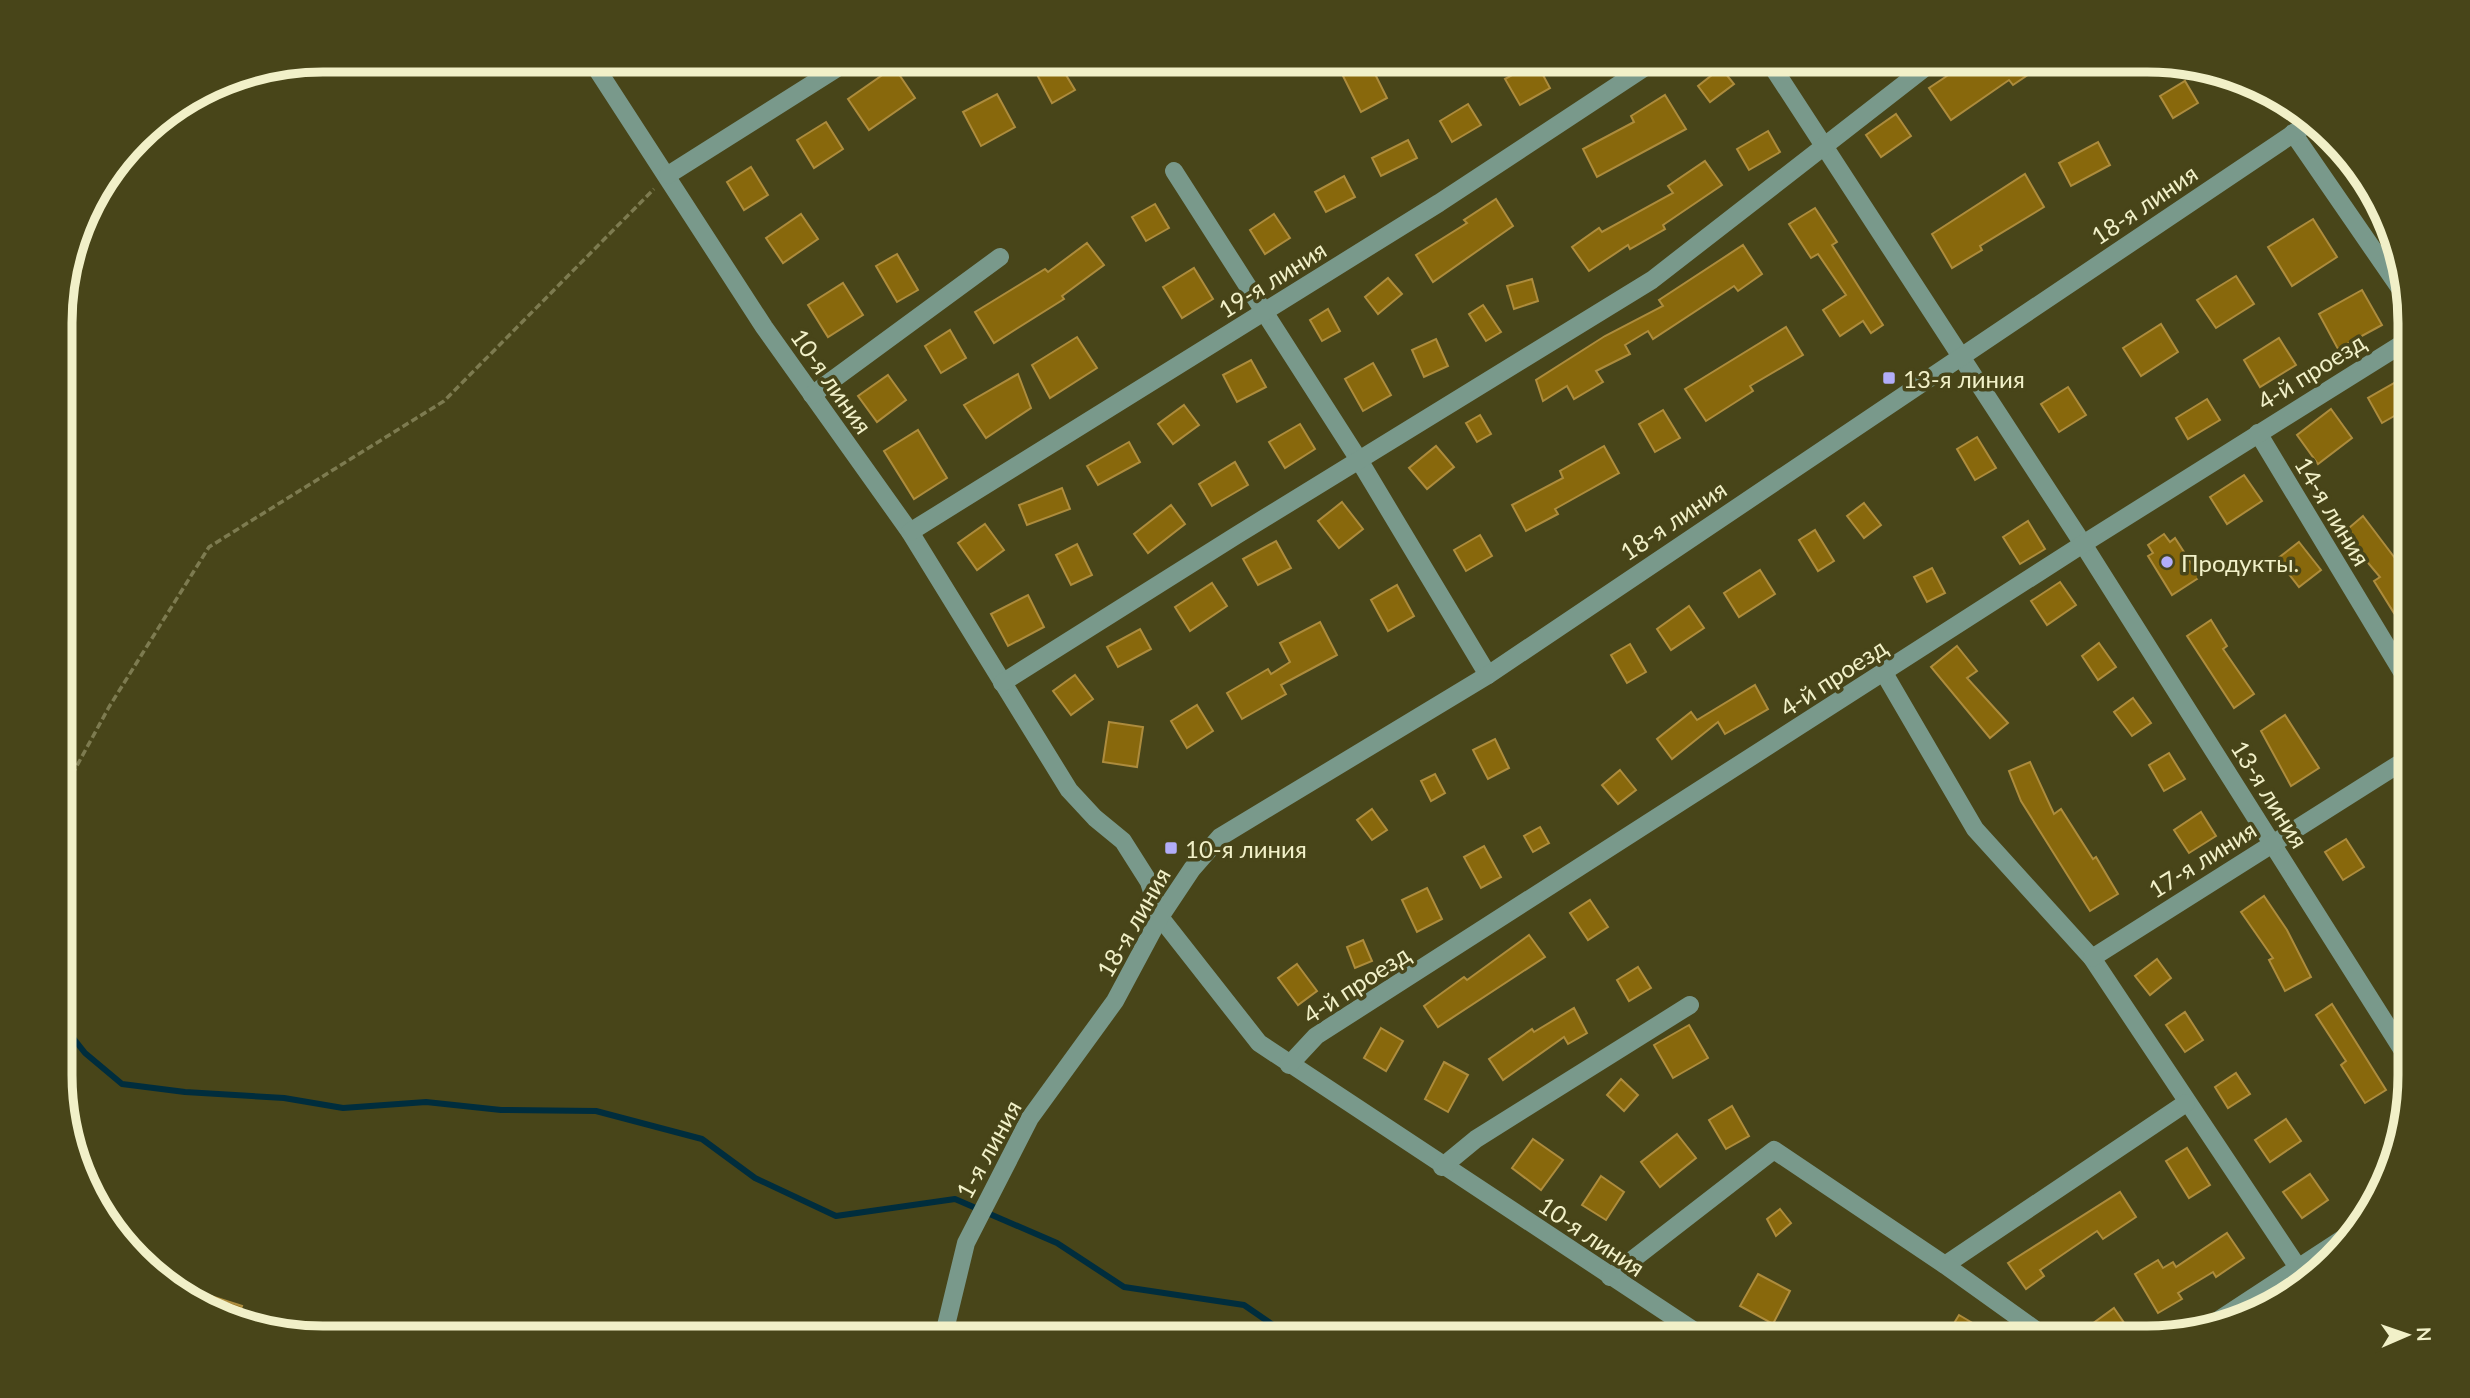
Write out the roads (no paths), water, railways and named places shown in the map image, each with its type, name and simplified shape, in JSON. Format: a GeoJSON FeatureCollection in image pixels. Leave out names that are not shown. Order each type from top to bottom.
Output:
{"type":"FeatureCollection","features":[{"type":"Feature","properties":{"kind":"street","name":"10-я линия"},"geometry":{"type":"LineString","coordinates":[[599,72],[764,327],[910,532],[1069,790],[1095,818],[1123,841],[1149,882],[1160,917],[1259,1043],[1686,1326]]}},
{"type":"Feature","properties":{"kind":"street"},"geometry":{"type":"LineString","coordinates":[[668,176],[831,72]]}},
{"type":"Feature","properties":{"kind":"street","name":"19-я линия"},"geometry":{"type":"LineString","coordinates":[[910,532],[1439,204],[1638,72]]}},
{"type":"Feature","properties":{"kind":"street","name":"13-я линия"},"geometry":{"type":"LineString","coordinates":[[1777,72],[2083,544],[2398,1043]]}},
{"type":"Feature","properties":{"kind":"street"},"geometry":{"type":"LineString","coordinates":[[1002,683],[1652,280],[1920,72]]}},
{"type":"Feature","properties":{"kind":"street","name":"18-я линия"},"geometry":{"type":"LineString","coordinates":[[1115,1001],[1160,917],[1192,869],[1220,838],[1488,675],[2304,127]]}},
{"type":"Feature","properties":{"kind":"street"},"geometry":{"type":"LineString","coordinates":[[2293,134],[2394,280]]}},
{"type":"Feature","properties":{"kind":"street"},"geometry":{"type":"LineString","coordinates":[[1174,171],[1359,460],[1488,675]]}},
{"type":"Feature","properties":{"kind":"street"},"geometry":{"type":"LineString","coordinates":[[812,395],[999,257]]}},
{"type":"Feature","properties":{"kind":"street","name":"4-й проезд"},"geometry":{"type":"LineString","coordinates":[[1289,1065],[1316,1037],[2083,544],[2398,346]]}},
{"type":"Feature","properties":{"kind":"street","name":"14-я линия"},"geometry":{"type":"LineString","coordinates":[[2258,433],[2398,665]]}},
{"type":"Feature","properties":{"kind":"street"},"geometry":{"type":"LineString","coordinates":[[1884,673],[1975,829],[2092,958],[2299,1269]]}},
{"type":"Feature","properties":{"kind":"street","name":"17-я линия"},"geometry":{"type":"LineString","coordinates":[[2092,958],[2398,765]]}},
{"type":"Feature","properties":{"kind":"street","name":"1-я линия"},"geometry":{"type":"LineString","coordinates":[[946,1326],[966,1243],[988,1198],[1030,1118],[1115,1001]]}},
{"type":"Feature","properties":{"kind":"street"},"geometry":{"type":"LineString","coordinates":[[1443,1167],[1476,1139],[1690,1005]]}},
{"type":"Feature","properties":{"kind":"street"},"geometry":{"type":"LineString","coordinates":[[1945,1265],[2186,1103]]}},
{"type":"Feature","properties":{"kind":"street"},"geometry":{"type":"LineString","coordinates":[[1609,1277],[1774,1150],[2030,1326]]}},
{"type":"Feature","properties":{"kind":"street"},"geometry":{"type":"LineString","coordinates":[[2233,1311],[2329,1248]]}},
{"type":"Feature","properties":{"kind":"waterway"},"geometry":{"type":"LineString","coordinates":[[72,1037],[85,1053],[122,1084],[185,1092],[284,1098],[343,1108],[426,1102],[501,1110],[596,1111],[702,1139],[755,1178],[836,1216],[955,1199],[1057,1243],[1124,1287],[1244,1305],[1275,1326]]}},
{"type":"Feature","properties":{"kind":"place","name":"13-я линия"},"geometry":{"type":"Point","coordinates":[1889,378]}},
{"type":"Feature","properties":{"kind":"place","name":"Продукты."},"geometry":{"type":"Point","coordinates":[2167,562]}},
{"type":"Feature","properties":{"kind":"place","name":"10-я линия"},"geometry":{"type":"Point","coordinates":[1171,848]}}]}
